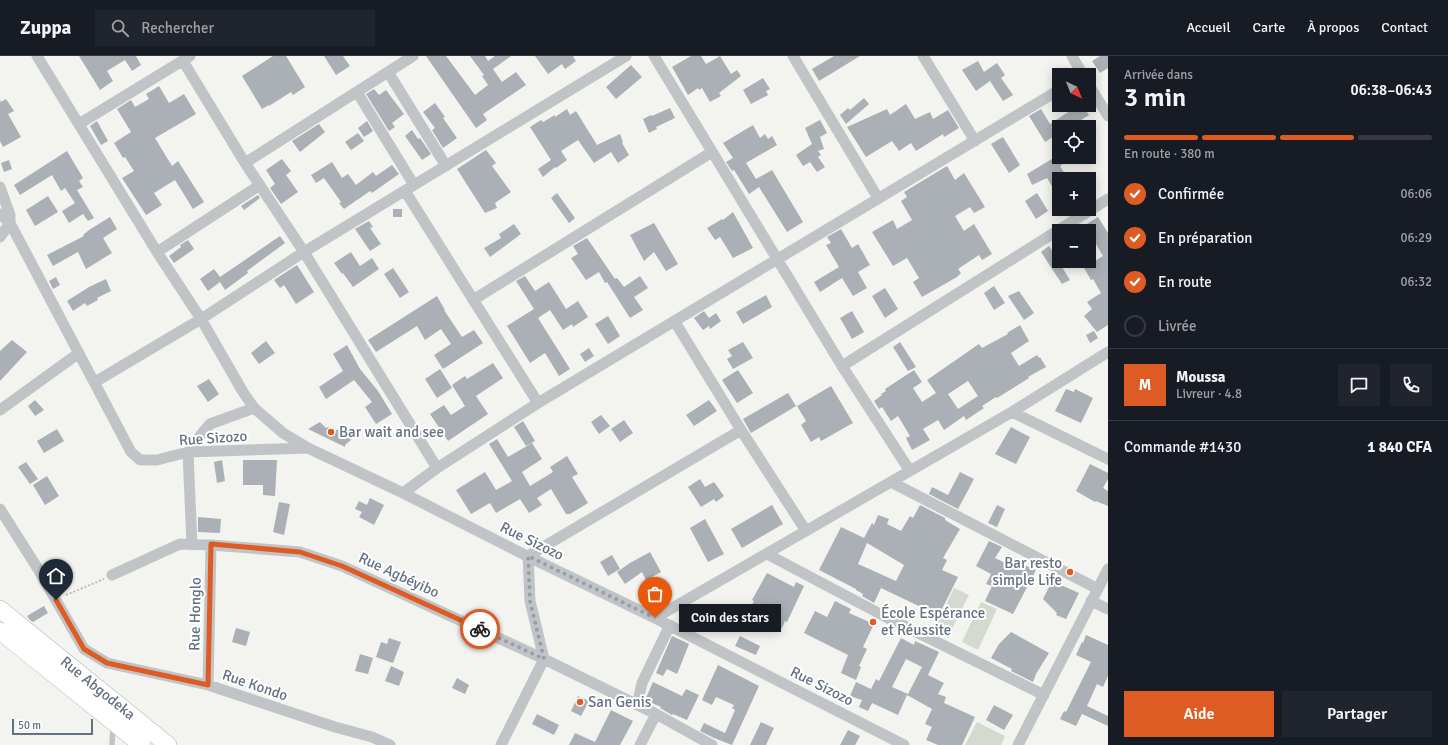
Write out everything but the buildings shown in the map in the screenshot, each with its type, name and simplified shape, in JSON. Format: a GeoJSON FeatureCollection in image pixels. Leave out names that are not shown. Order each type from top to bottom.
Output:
{"type":"FeatureCollection","features":[{"type":"Feature","properties":{"kind":"main road","name":"Rue Abgodeka"},"geometry":{"type":"LineString","coordinates":[[0,609],[168,745]]}},
{"type":"Feature","properties":{"kind":"main road","name":"Rue Abgodeka"},"geometry":{"type":"LineString","coordinates":[[0,631],[142,745]]}},
{"type":"Feature","properties":{"kind":"street"},"geometry":{"type":"LineString","coordinates":[[37,56],[157,252],[201,319],[243,392],[254,408],[284,433],[308,448]]}},
{"type":"Feature","properties":{"kind":"street"},"geometry":{"type":"LineString","coordinates":[[245,163],[413,56]]}},
{"type":"Feature","properties":{"kind":"street"},"geometry":{"type":"LineString","coordinates":[[0,187],[9,209],[10,222],[95,382],[201,319],[304,252],[626,56]]}},
{"type":"Feature","properties":{"kind":"street"},"geometry":{"type":"LineString","coordinates":[[654,56],[842,366],[910,471]]}},
{"type":"Feature","properties":{"kind":"street"},"geometry":{"type":"LineString","coordinates":[[793,56],[878,198]]}},
{"type":"Feature","properties":{"kind":"street"},"geometry":{"type":"LineString","coordinates":[[923,56],[975,141]]}},
{"type":"Feature","properties":{"kind":"street"},"geometry":{"type":"LineString","coordinates":[[1072,56],[1079,68]]}},
{"type":"Feature","properties":{"kind":"street"},"geometry":{"type":"LineString","coordinates":[[79,124],[186,58],[245,163],[304,252],[437,468]]}},
{"type":"Feature","properties":{"kind":"street"},"geometry":{"type":"LineString","coordinates":[[388,72],[446,166]]}},
{"type":"Feature","properties":{"kind":"street"},"geometry":{"type":"LineString","coordinates":[[357,92],[409,188],[473,300],[538,403]]}},
{"type":"Feature","properties":{"kind":"street"},"geometry":{"type":"LineString","coordinates":[[403,493],[437,468],[538,403],[1052,94]]}},
{"type":"Feature","properties":{"kind":"street"},"geometry":{"type":"LineString","coordinates":[[1096,96],[1108,116]]}},
{"type":"Feature","properties":{"kind":"street"},"geometry":{"type":"LineString","coordinates":[[473,300],[712,152]]}},
{"type":"Feature","properties":{"kind":"street"},"geometry":{"type":"LineString","coordinates":[[157,252],[260,185]]}},
{"type":"Feature","properties":{"kind":"street"},"geometry":{"type":"LineString","coordinates":[[842,366],[1108,199]]}},
{"type":"Feature","properties":{"kind":"street"},"geometry":{"type":"LineString","coordinates":[[0,214],[10,222]]}},
{"type":"Feature","properties":{"kind":"street"},"geometry":{"type":"LineString","coordinates":[[0,237],[10,222]]}},
{"type":"Feature","properties":{"kind":"street"},"geometry":{"type":"LineString","coordinates":[[675,322],[741,430],[806,531]]}},
{"type":"Feature","properties":{"kind":"street"},"geometry":{"type":"LineString","coordinates":[[655,618],[1012,412],[1108,352]]}},
{"type":"Feature","properties":{"kind":"street"},"geometry":{"type":"LineString","coordinates":[[0,410],[79,353]]}},
{"type":"Feature","properties":{"kind":"street","name":"Rue Sizozo"},"geometry":{"type":"LineString","coordinates":[[95,382],[131,452],[140,460],[150,461],[188,452],[308,448],[403,493],[670,625],[904,745]]}},
{"type":"Feature","properties":{"kind":"street"},"geometry":{"type":"LineString","coordinates":[[192,544],[188,452],[210,424],[254,408]]}},
{"type":"Feature","properties":{"kind":"street"},"geometry":{"type":"LineString","coordinates":[[1012,412],[1108,459]]}},
{"type":"Feature","properties":{"kind":"street"},"geometry":{"type":"LineString","coordinates":[[501,745],[544,659],[530,601],[528,556],[741,430]]}},
{"type":"Feature","properties":{"kind":"street"},"geometry":{"type":"LineString","coordinates":[[891,482],[1098,589]]}},
{"type":"Feature","properties":{"kind":"street","name":"Rue Kondo"},"geometry":{"type":"LineString","coordinates":[[0,508],[84,649],[107,663],[208,685],[334,727],[372,737],[390,745]]}},
{"type":"Feature","properties":{"kind":"street","name":"Rue Agbéyibo"},"geometry":{"type":"LineString","coordinates":[[112,575],[180,544],[211,544],[300,552],[342,566],[544,659],[656,714],[712,745]]}},
{"type":"Feature","properties":{"kind":"street","name":"Rue Honglo"},"geometry":{"type":"LineString","coordinates":[[208,685],[211,544]]}},
{"type":"Feature","properties":{"kind":"street"},"geometry":{"type":"LineString","coordinates":[[767,554],[886,616],[1044,695]]}},
{"type":"Feature","properties":{"kind":"street"},"geometry":{"type":"LineString","coordinates":[[1018,745],[1108,569]]}},
{"type":"Feature","properties":{"kind":"street"},"geometry":{"type":"LineString","coordinates":[[1091,602],[1108,609]]}},
{"type":"Feature","properties":{"kind":"street"},"geometry":{"type":"LineString","coordinates":[[638,705],[642,683],[670,625]]}},
{"type":"Feature","properties":{"kind":"street"},"geometry":{"type":"LineString","coordinates":[[640,745],[656,714]]}},
{"type":"Feature","properties":{"kind":"lane"},"geometry":{"type":"LineString","coordinates":[[112,745],[113,721]]}},
{"type":"Feature","properties":{"kind":"path"},"geometry":{"type":"LineString","coordinates":[[56,600],[112,575]]}},
{"type":"Feature","properties":{"kind":"shaded area"},"geometry":{"type":"Polygon","coordinates":[[[954,588],[969,595],[949,635],[935,629],[954,588]]]}},
{"type":"Feature","properties":{"kind":"shaded area"},"geometry":{"type":"Polygon","coordinates":[[[981,602],[997,609],[978,650],[962,642],[981,602]]]}},
{"type":"Feature","properties":{"kind":"shaded area"},"geometry":{"type":"Polygon","coordinates":[[[977,722],[1005,736],[1001,745],[965,745],[977,722]]]}},
{"type":"Feature","properties":{"kind":"way so far"},"geometry":{"type":"LineString","coordinates":[[480,629],[544,659],[530,601],[528,556],[655,618]]}},
{"type":"Feature","properties":{"kind":"place","name":"Bar wait and see"},"geometry":{"type":"Point","coordinates":[331,432]}},
{"type":"Feature","properties":{"kind":"place","name":"Bar resto simple Life"},"geometry":{"type":"Point","coordinates":[1070,572]}},
{"type":"Feature","properties":{"kind":"place","name":"Coin des stars"},"geometry":{"type":"Point","coordinates":[655,618]}},
{"type":"Feature","properties":{"kind":"place","name":"École Espérance et Réussite"},"geometry":{"type":"Point","coordinates":[873,622]}},
{"type":"Feature","properties":{"kind":"place","name":"San Genis"},"geometry":{"type":"Point","coordinates":[580,702]}},
{"type":"Feature","properties":{"kind":"route"},"geometry":{"type":"LineString","coordinates":[[56,600],[84,649],[107,663],[208,685],[211,544],[300,552],[342,566],[480,629]]}}]}
